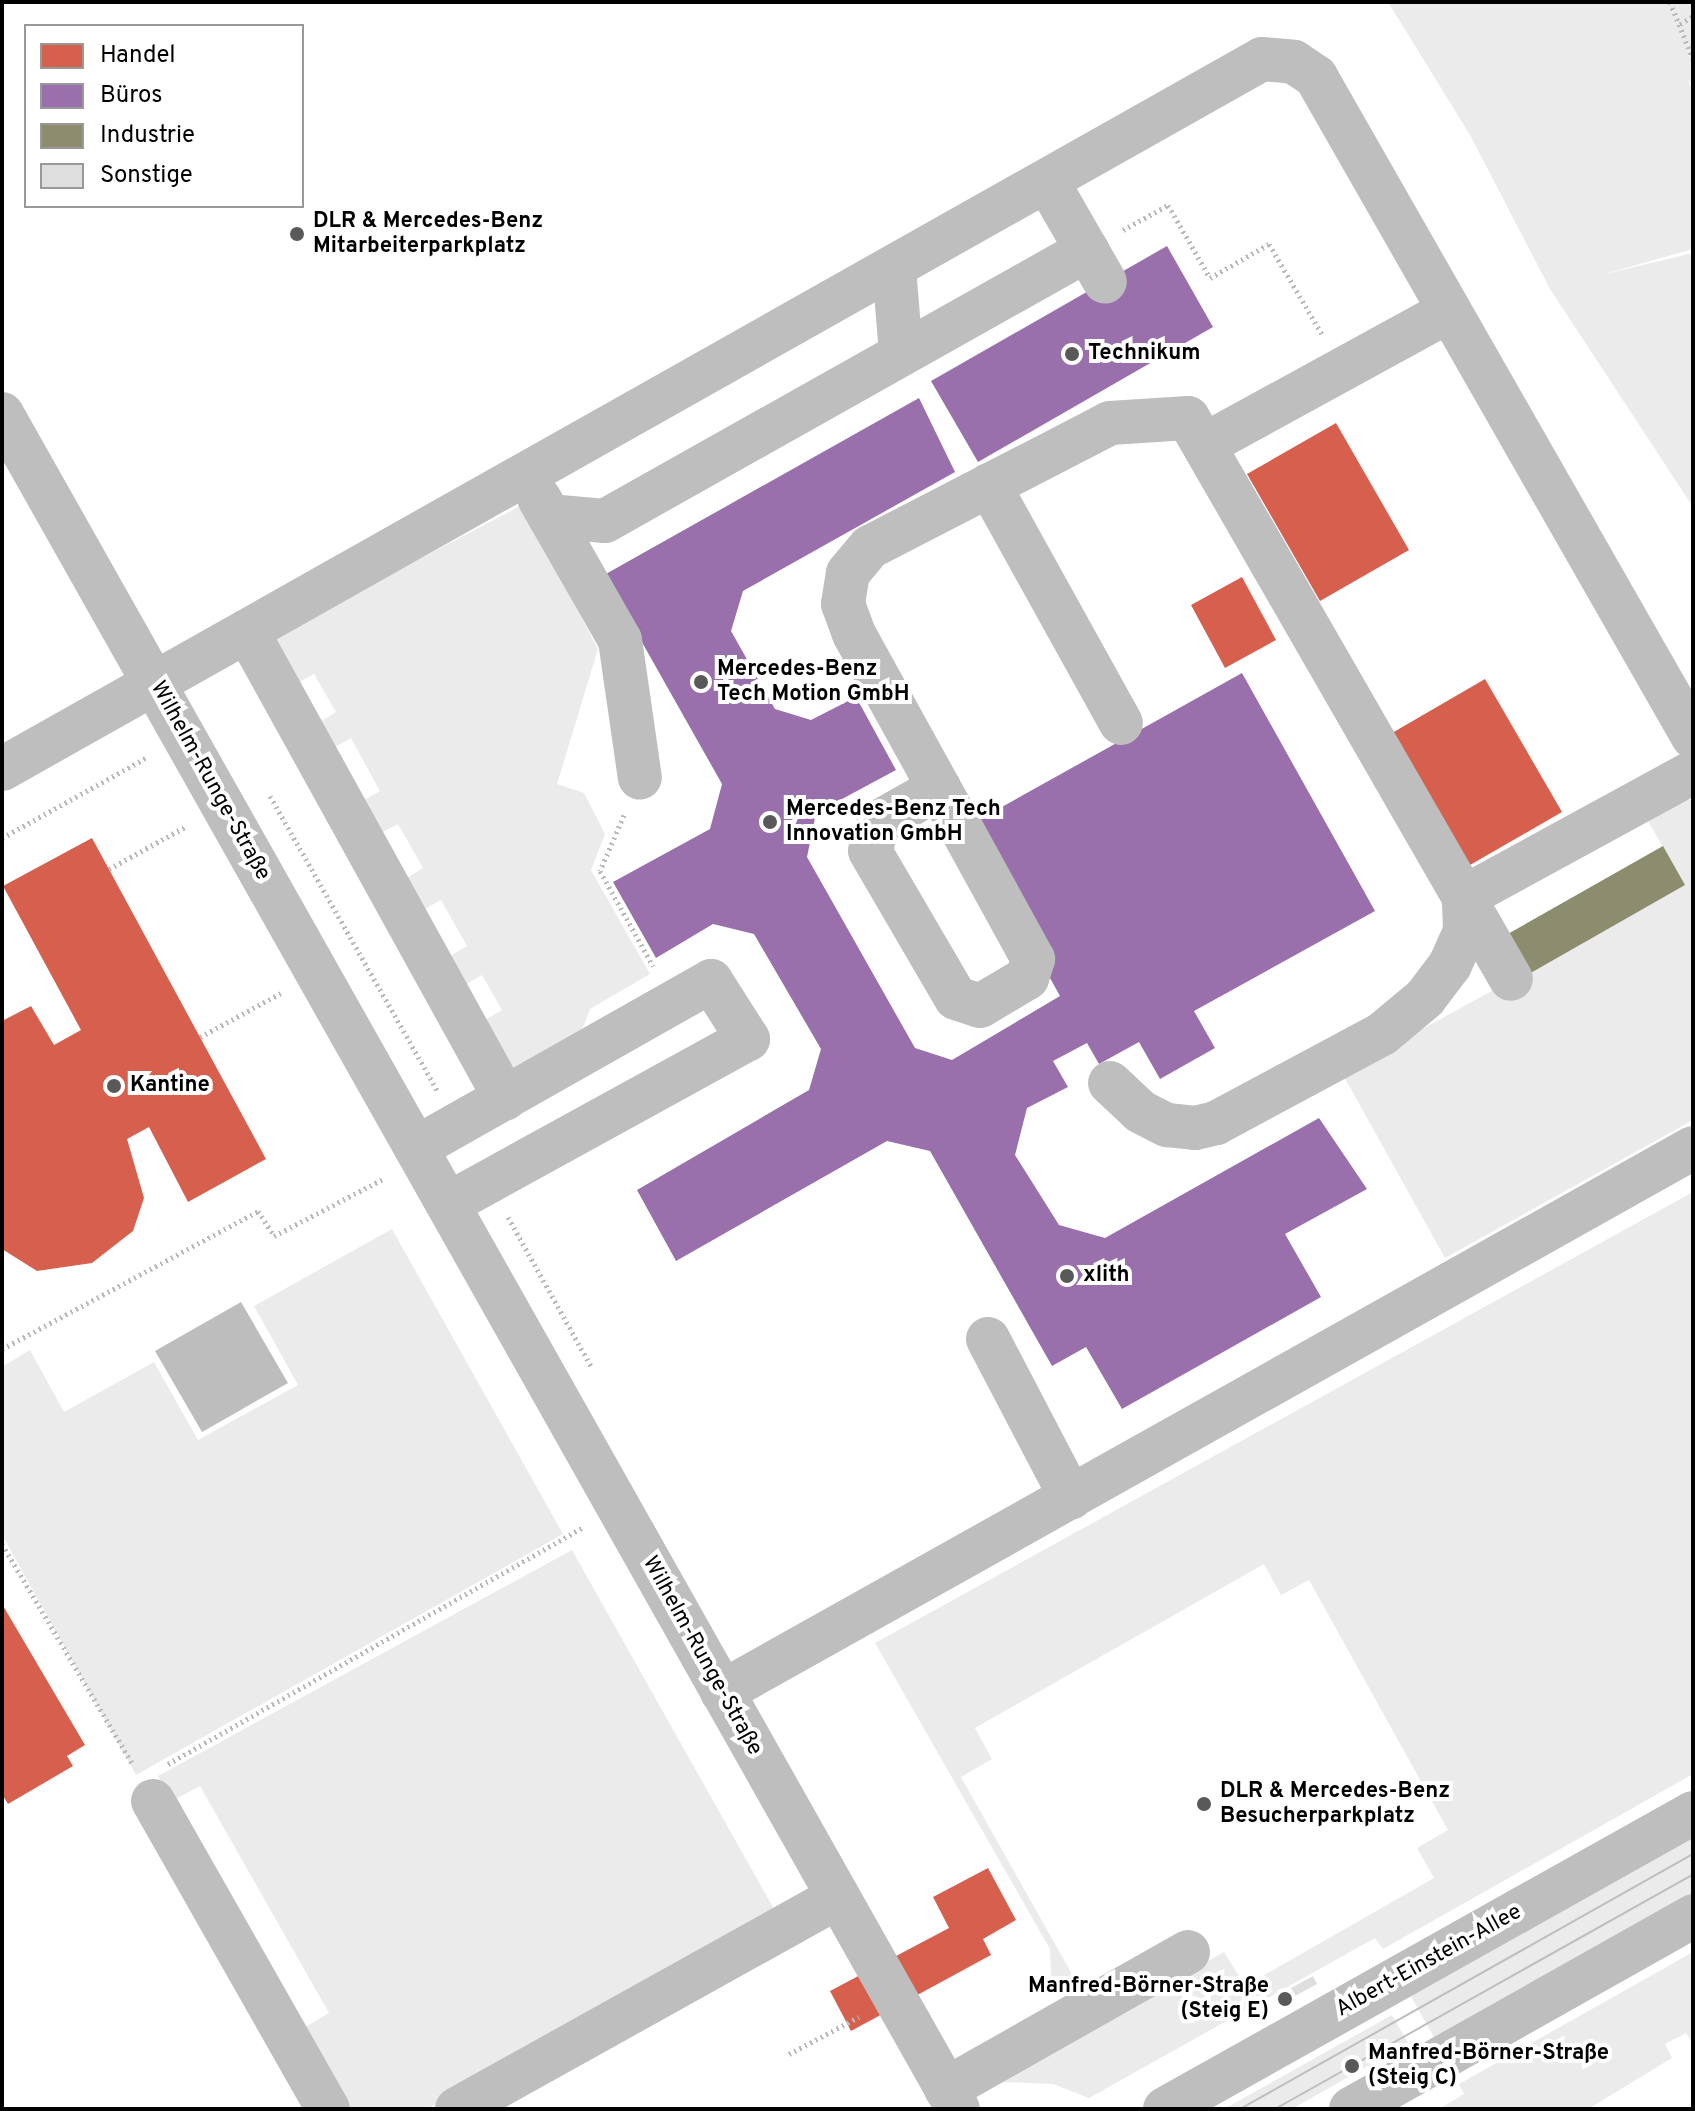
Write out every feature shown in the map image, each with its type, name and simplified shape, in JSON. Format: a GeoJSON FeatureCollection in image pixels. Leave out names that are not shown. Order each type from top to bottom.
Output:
{"type":"FeatureCollection","features":[{"type":"Feature","properties":{"kind":"street"},"geometry":{"type":"LineString","coordinates":[[2,769],[1262,59],[1294,62],[1316,77],[1693,737]]}},
{"type":"Feature","properties":{"kind":"street"},"geometry":{"type":"LineString","coordinates":[[549,516],[605,521],[901,354],[1096,266],[1047,181]]}},
{"type":"Feature","properties":{"kind":"street"},"geometry":{"type":"LineString","coordinates":[[894,268],[901,354]]}},
{"type":"Feature","properties":{"kind":"street"},"geometry":{"type":"LineString","coordinates":[[1206,444],[1449,311]]}},
{"type":"Feature","properties":{"kind":"street","name":"Wilhelm-Runge-Straße"},"geometry":{"type":"LineString","coordinates":[[2,414],[952,2099]]}},
{"type":"Feature","properties":{"kind":"street"},"geometry":{"type":"LineString","coordinates":[[939,788],[879,822],[870,851],[956,998],[980,1006],[1027,978],[1033,959],[939,788],[854,634],[843,604],[848,573],[870,547],[1110,423],[1188,418],[1206,444],[1511,979]]}},
{"type":"Feature","properties":{"kind":"street"},"geometry":{"type":"LineString","coordinates":[[526,475],[620,640],[640,778]]}},
{"type":"Feature","properties":{"kind":"street"},"geometry":{"type":"LineString","coordinates":[[989,485],[1121,723]]}},
{"type":"Feature","properties":{"kind":"street"},"geometry":{"type":"LineString","coordinates":[[247,631],[505,1098]]}},
{"type":"Feature","properties":{"kind":"street"},"geometry":{"type":"LineString","coordinates":[[1464,897],[1693,772]]}},
{"type":"Feature","properties":{"kind":"street"},"geometry":{"type":"LineString","coordinates":[[1110,1083],[1141,1112],[1167,1125],[1195,1128],[1216,1123],[1382,1034],[1425,998],[1450,965],[1465,931],[1464,897]]}},
{"type":"Feature","properties":{"kind":"street"},"geometry":{"type":"LineString","coordinates":[[416,1148],[711,981],[748,1039],[448,1204]]}},
{"type":"Feature","properties":{"kind":"street"},"geometry":{"type":"LineString","coordinates":[[722,1692],[1693,1148]]}},
{"type":"Feature","properties":{"kind":"street"},"geometry":{"type":"LineString","coordinates":[[988,1339],[1071,1498]]}},
{"type":"Feature","properties":{"kind":"street"},"geometry":{"type":"LineString","coordinates":[[147,1790],[328,2109]]}},
{"type":"Feature","properties":{"kind":"street","name":"Albert-Einstein-Allee"},"geometry":{"type":"LineString","coordinates":[[1165,2109],[1693,1813]]}},
{"type":"Feature","properties":{"kind":"street"},"geometry":{"type":"LineString","coordinates":[[457,2109],[838,1897]]}},
{"type":"Feature","properties":{"kind":"street"},"geometry":{"type":"LineString","coordinates":[[1351,2109],[1693,1916]]}},
{"type":"Feature","properties":{"kind":"street"},"geometry":{"type":"LineString","coordinates":[[952,2099],[1188,1952]]}},
{"type":"Feature","properties":{"kind":"path"},"geometry":{"type":"LineString","coordinates":[[1670,2],[1693,59]]}},
{"type":"Feature","properties":{"kind":"path"},"geometry":{"type":"LineString","coordinates":[[1680,24],[1693,16]]}},
{"type":"Feature","properties":{"kind":"path"},"geometry":{"type":"LineString","coordinates":[[1096,266],[1168,205],[1210,278],[1269,244],[1342,369]]}},
{"type":"Feature","properties":{"kind":"path"},"geometry":{"type":"LineString","coordinates":[[2,838],[146,758]]}},
{"type":"Feature","properties":{"kind":"path"},"geometry":{"type":"LineString","coordinates":[[640,778],[600,871],[674,1002]]}},
{"type":"Feature","properties":{"kind":"path"},"geometry":{"type":"LineString","coordinates":[[109,869],[185,827]]}},
{"type":"Feature","properties":{"kind":"path"},"geometry":{"type":"LineString","coordinates":[[200,1037],[279,994]]}},
{"type":"Feature","properties":{"kind":"path"},"geometry":{"type":"LineString","coordinates":[[2,1349],[258,1211],[274,1236],[383,1179]]}},
{"type":"Feature","properties":{"kind":"path"},"geometry":{"type":"LineString","coordinates":[[2,1544],[147,1790],[619,1509]]}},
{"type":"Feature","properties":{"kind":"path"},"geometry":{"type":"LineString","coordinates":[[789,2054],[895,1999]]}},
{"type":"Feature","properties":{"kind":"shaded area"},"geometry":{"type":"Polygon","coordinates":[[[1388,2],[1693,2],[1693,87],[1687,79],[1693,90],[1693,249],[1601,275],[1693,253],[1693,507],[1550,289],[1470,135],[1388,2]]]}},
{"type":"Feature","properties":{"kind":"shaded area"},"geometry":{"type":"Polygon","coordinates":[[[522,505],[598,649],[557,784],[584,793],[605,834],[591,870],[650,974],[590,1009],[578,1040],[506,1081],[470,1029],[502,1010],[482,975],[458,989],[442,961],[467,946],[441,900],[416,914],[399,883],[423,868],[398,824],[373,837],[355,805],[380,791],[351,738],[326,752],[312,727],[336,712],[314,674],[282,692],[271,646],[280,633],[522,505]]]}},
{"type":"Feature","properties":{"kind":"shaded area"},"geometry":{"type":"Polygon","coordinates":[[[1671,800],[1693,800],[1693,1120],[1445,1258],[1342,1073],[1685,885],[1645,816],[1671,800]]]}},
{"type":"Feature","properties":{"kind":"shaded area"},"geometry":{"type":"Polygon","coordinates":[[[1693,1192],[1693,1774],[1383,1949],[1375,1938],[1089,2098],[1053,2084],[1002,2082],[1000,2079],[1224,1952],[1245,1986],[1434,1878],[1417,1848],[1448,1830],[1309,1580],[1281,1595],[1264,1564],[975,1728],[992,1759],[961,1777],[1077,1983],[1052,1995],[1050,1949],[875,1643],[1693,1192]]]}},
{"type":"Feature","properties":{"kind":"shaded area"},"geometry":{"type":"Polygon","coordinates":[[[392,1229],[563,1534],[136,1775],[2,1535],[2,1367],[30,1350],[64,1412],[154,1362],[198,1440],[298,1385],[254,1306],[392,1229]]]}},
{"type":"Feature","properties":{"kind":"shaded area"},"geometry":{"type":"Polygon","coordinates":[[[241,1302],[288,1383],[202,1432],[155,1351],[241,1302]]]}},
{"type":"Feature","properties":{"kind":"shaded area"},"geometry":{"type":"Polygon","coordinates":[[[572,1550],[774,1909],[427,2109],[348,2109],[302,2029],[329,2013],[200,1786],[172,1801],[158,1776],[572,1550]]]}},
{"type":"Feature","properties":{"kind":"shaded area"},"geometry":{"type":"Polygon","coordinates":[[[1693,1826],[1693,1902],[1439,2046],[1405,1986],[1693,1826]]]}},
{"type":"Feature","properties":{"kind":"shaded area"},"geometry":{"type":"Polygon","coordinates":[[[1693,1952],[1693,2044],[1686,2033],[1665,2044],[1672,2058],[1588,2109],[1439,2109],[1464,2094],[1459,2084],[1693,1952]]]}},
{"type":"Feature","properties":{"kind":"shaded area"},"geometry":{"type":"Polygon","coordinates":[[[1392,2015],[1408,2043],[1292,2109],[1224,2109],[1392,2015]]]}},
{"type":"Feature","properties":{"kind":"building: Handel"},"geometry":{"type":"Polygon","coordinates":[[[1336,423],[1409,550],[1320,601],[1247,474],[1336,423]]]}},
{"type":"Feature","properties":{"kind":"building: Handel"},"geometry":{"type":"Polygon","coordinates":[[[1242,577],[1276,640],[1225,668],[1191,605],[1242,577]]]}},
{"type":"Feature","properties":{"kind":"building: Handel"},"geometry":{"type":"Polygon","coordinates":[[[1485,679],[1562,812],[1470,865],[1392,733],[1485,679]]]}},
{"type":"Feature","properties":{"kind":"building: Handel","name":"Kantine"},"geometry":{"type":"Polygon","coordinates":[[[92,838],[266,1159],[188,1202],[149,1127],[127,1139],[144,1198],[133,1231],[92,1263],[37,1271],[2,1249],[2,1021],[31,1006],[54,1045],[81,1030],[3,886],[92,838]]]}},
{"type":"Feature","properties":{"kind":"building: Handel"},"geometry":{"type":"Polygon","coordinates":[[[2,1604],[85,1745],[67,1756],[73,1766],[8,1804],[2,1794],[2,1604]]]}},
{"type":"Feature","properties":{"kind":"building: Handel"},"geometry":{"type":"Polygon","coordinates":[[[988,1868],[1016,1920],[983,1939],[991,1955],[851,2031],[830,1991],[949,1928],[933,1897],[988,1868]]]}},
{"type":"Feature","properties":{"kind":"building: Büros","name":"Technikum"},"geometry":{"type":"Polygon","coordinates":[[[1167,246],[1213,327],[978,462],[931,381],[1167,246]]]}},
{"type":"Feature","properties":{"kind":"building: Büros"},"geometry":{"type":"Polygon","coordinates":[[[919,398],[955,472],[743,591],[731,631],[775,709],[811,720],[856,697],[896,770],[816,813],[807,857],[915,1048],[952,1060],[1060,996],[966,827],[1242,673],[1375,911],[1194,1011],[1215,1048],[1160,1079],[1139,1042],[1099,1064],[1087,1043],[1053,1061],[1068,1087],[1027,1108],[1015,1155],[1059,1225],[1105,1238],[1319,1118],[1367,1189],[1285,1234],[1321,1297],[1122,1409],[1086,1347],[1052,1366],[930,1151],[887,1141],[676,1261],[637,1190],[809,1090],[821,1049],[754,934],[713,924],[656,958],[613,882],[710,829],[722,784],[604,575],[919,398]]]}},
{"type":"Feature","properties":{"kind":"building: Industrie"},"geometry":{"type":"Polygon","coordinates":[[[1663,846],[1685,885],[1522,978],[1499,939],[1663,846]]]}},
{"type":"Feature","properties":{"kind":"building: Sonstige"},"geometry":{"type":"Polygon","coordinates":[[[1313,1976],[1317,1984],[1295,1996],[1291,1988],[1313,1976]]]}},
{"type":"Feature","properties":{"kind":"tram line"},"geometry":{"type":"LineString","coordinates":[[1240,2109],[1693,1854]]}},
{"type":"Feature","properties":{"kind":"tram line"},"geometry":{"type":"LineString","coordinates":[[1275,2109],[1693,1874]]}},
{"type":"Feature","properties":{"kind":"place","name":"DLR & Mercedes-Benz Mitarbeiterparkplatz"},"geometry":{"type":"Point","coordinates":[297,234]}},
{"type":"Feature","properties":{"kind":"place","name":"Technikum"},"geometry":{"type":"Point","coordinates":[1072,354]}},
{"type":"Feature","properties":{"kind":"place","name":"Mercedes-Benz Tech Motion GmbH"},"geometry":{"type":"Point","coordinates":[701,682]}},
{"type":"Feature","properties":{"kind":"place","name":"Mercedes-Benz Tech Innovation GmbH"},"geometry":{"type":"Point","coordinates":[770,822]}},
{"type":"Feature","properties":{"kind":"place","name":"Kantine"},"geometry":{"type":"Point","coordinates":[114,1086]}},
{"type":"Feature","properties":{"kind":"place","name":"xlith"},"geometry":{"type":"Point","coordinates":[1067,1276]}},
{"type":"Feature","properties":{"kind":"place","name":"DLR & Mercedes-Benz Besucherparkplatz"},"geometry":{"type":"Point","coordinates":[1204,1804]}},
{"type":"Feature","properties":{"kind":"place","name":"Manfred-Börner-Straße (Steig E)"},"geometry":{"type":"Point","coordinates":[1285,1999]}},
{"type":"Feature","properties":{"kind":"place","name":"Manfred-Börner-Straße (Steig C)"},"geometry":{"type":"Point","coordinates":[1352,2066]}}]}
